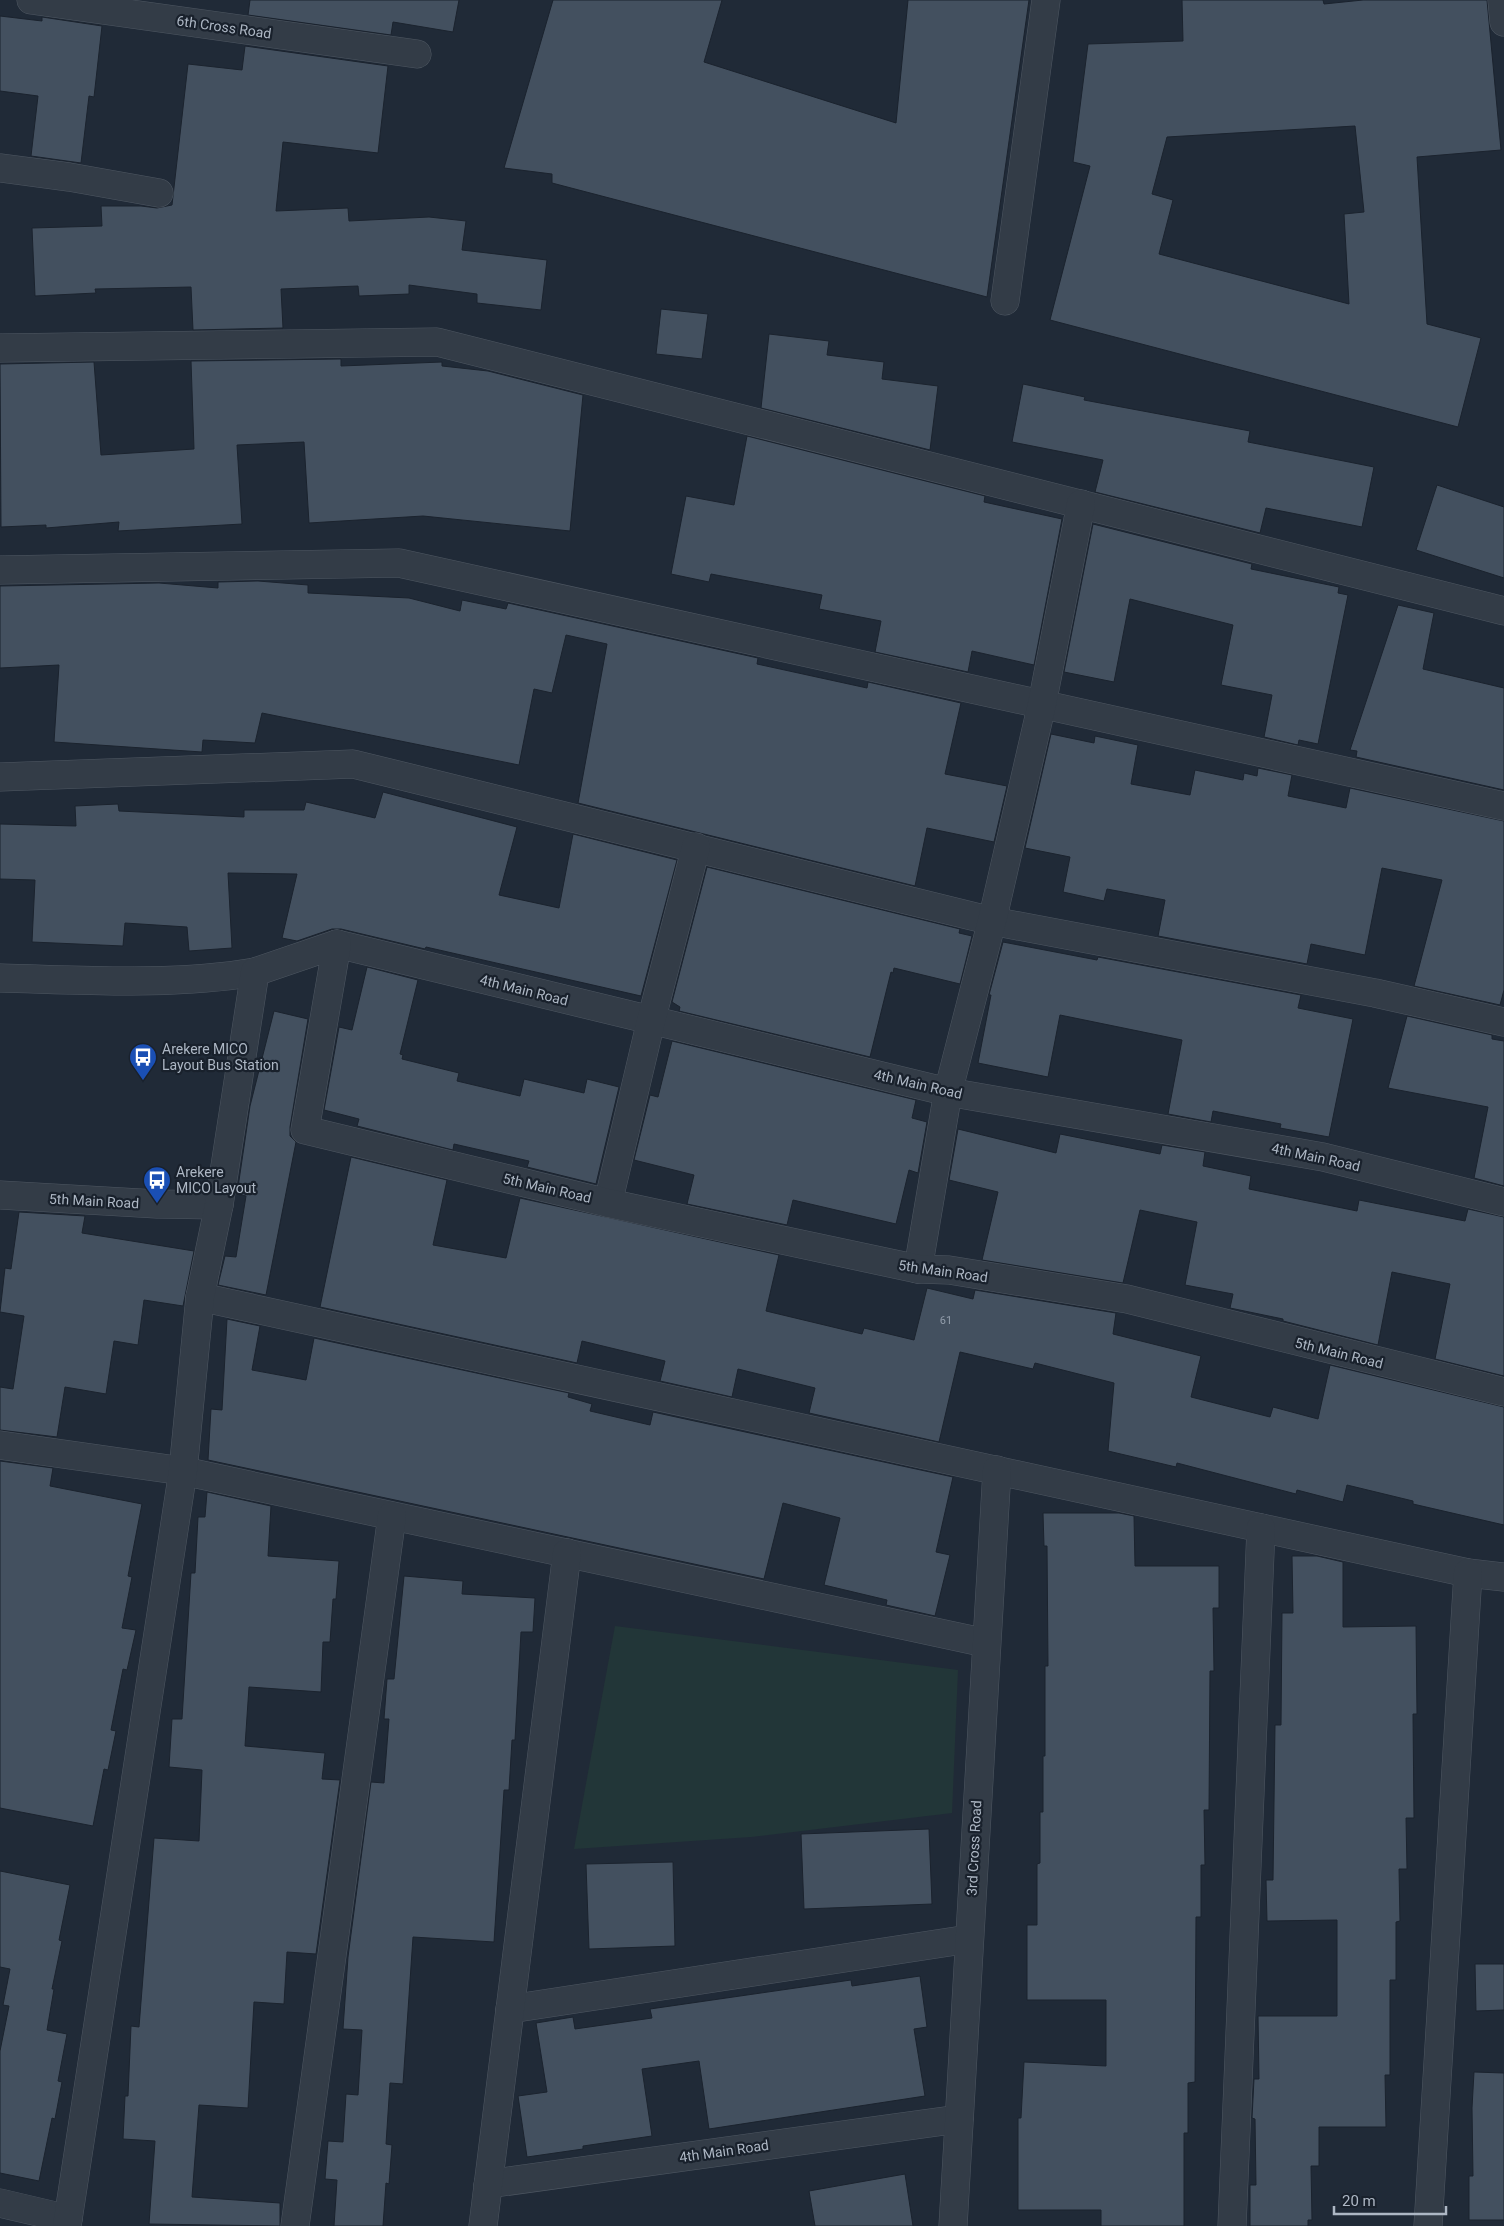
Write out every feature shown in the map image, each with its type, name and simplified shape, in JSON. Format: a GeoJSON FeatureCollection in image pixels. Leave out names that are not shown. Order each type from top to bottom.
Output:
{"type":"FeatureCollection","features":[{"type":"Feature","properties":{"kind":"street","name":"6th Cross Road"},"geometry":{"type":"LineString","coordinates":[[31,0],[417,54]]}},
{"type":"Feature","properties":{"kind":"street"},"geometry":{"type":"LineString","coordinates":[[1005,300],[1046,0]]}},
{"type":"Feature","properties":{"kind":"street"},"geometry":{"type":"LineString","coordinates":[[1502,0],[1504,22]]}},
{"type":"Feature","properties":{"kind":"street"},"geometry":{"type":"LineString","coordinates":[[0,168],[69,177],[160,193]]}},
{"type":"Feature","properties":{"kind":"street"},"geometry":{"type":"LineString","coordinates":[[0,348],[437,342],[1504,610]]}},
{"type":"Feature","properties":{"kind":"street"},"geometry":{"type":"LineString","coordinates":[[918,1270],[948,1092],[992,921],[1042,704],[1081,504]]}},
{"type":"Feature","properties":{"kind":"street"},"geometry":{"type":"LineString","coordinates":[[0,570],[399,563],[1504,806]]}},
{"type":"Feature","properties":{"kind":"street"},"geometry":{"type":"LineString","coordinates":[[0,777],[353,764],[992,921],[1375,993],[1504,1022]]}},
{"type":"Feature","properties":{"kind":"street"},"geometry":{"type":"LineString","coordinates":[[608,1203],[651,1021],[696,847]]}},
{"type":"Feature","properties":{"kind":"street"},"geometry":{"type":"LineString","coordinates":[[0,978],[110,980],[224,977],[255,972],[337,944]]}},
{"type":"Feature","properties":{"kind":"street","name":"4th Main Road"},"geometry":{"type":"LineString","coordinates":[[337,944],[948,1092],[1323,1157],[1504,1202]]}},
{"type":"Feature","properties":{"kind":"street","name":"5th Main Road"},"geometry":{"type":"LineString","coordinates":[[337,944],[305,1130],[608,1203],[918,1270],[949,1270],[1127,1299],[1504,1392]]}},
{"type":"Feature","properties":{"kind":"street"},"geometry":{"type":"LineString","coordinates":[[0,2203],[68,2223],[183,1471],[200,1297],[219,1205],[255,972]]}},
{"type":"Feature","properties":{"kind":"street","name":"5th Main Road"},"geometry":{"type":"LineString","coordinates":[[0,1195],[219,1205]]}},
{"type":"Feature","properties":{"kind":"street"},"geometry":{"type":"LineString","coordinates":[[200,1297],[1468,1573],[1504,1577]]}},
{"type":"Feature","properties":{"kind":"street"},"geometry":{"type":"LineString","coordinates":[[0,1445],[183,1471],[986,1643]]}},
{"type":"Feature","properties":{"kind":"street","name":"3rd Cross Road"},"geometry":{"type":"LineString","coordinates":[[953,2226],[997,1470]]}},
{"type":"Feature","properties":{"kind":"street"},"geometry":{"type":"LineString","coordinates":[[295,2226],[392,1516]]}},
{"type":"Feature","properties":{"kind":"street"},"geometry":{"type":"LineString","coordinates":[[1232,2226],[1261,1528]]}},
{"type":"Feature","properties":{"kind":"street"},"geometry":{"type":"LineString","coordinates":[[483,2226],[567,1553]]}},
{"type":"Feature","properties":{"kind":"street"},"geometry":{"type":"LineString","coordinates":[[1428,2226],[1468,1573]]}},
{"type":"Feature","properties":{"kind":"street"},"geometry":{"type":"LineString","coordinates":[[510,2009],[969,1939]]}},
{"type":"Feature","properties":{"kind":"street","name":"4th Main Road"},"geometry":{"type":"LineString","coordinates":[[488,2184],[959,2119]]}},
{"type":"Feature","properties":{"kind":"green space"},"geometry":{"type":"Polygon","coordinates":[[[615,1626],[958,1670],[952,1813],[751,1837],[574,1849],[615,1626]]]}},
{"type":"Feature","properties":{"kind":"building"},"geometry":{"type":"Polygon","coordinates":[[[250,0],[459,0],[453,32],[393,22],[391,35],[248,15],[250,0]]]}},
{"type":"Feature","properties":{"kind":"building"},"geometry":{"type":"Polygon","coordinates":[[[553,0],[722,0],[704,62],[896,123],[908,0],[1029,0],[987,297],[552,183],[552,174],[504,168],[553,0]]]}},
{"type":"Feature","properties":{"kind":"building"},"geometry":{"type":"Polygon","coordinates":[[[1182,0],[1323,0],[1324,4],[1363,0],[1487,0],[1501,150],[1417,157],[1427,324],[1481,338],[1458,427],[1050,320],[1090,166],[1073,162],[1088,44],[1183,41],[1182,0]],[[1355,126],[1167,137],[1152,194],[1173,200],[1159,254],[1349,304],[1344,214],[1364,212],[1355,126]]]}},
{"type":"Feature","properties":{"kind":"building"},"geometry":{"type":"Polygon","coordinates":[[[0,16],[42,21],[42,17],[102,26],[94,97],[89,96],[81,163],[31,156],[38,96],[0,91],[0,16]]]}},
{"type":"Feature","properties":{"kind":"building"},"geometry":{"type":"Polygon","coordinates":[[[245,46],[388,66],[378,153],[283,142],[276,211],[348,208],[349,221],[429,217],[466,221],[462,250],[547,260],[541,310],[477,303],[477,294],[409,285],[409,294],[359,296],[358,286],[281,289],[283,328],[193,330],[191,287],[95,289],[96,293],[35,296],[32,228],[102,226],[101,206],[157,208],[172,205],[188,64],[242,70],[245,46]]]}},
{"type":"Feature","properties":{"kind":"building"},"geometry":{"type":"Polygon","coordinates":[[[661,309],[708,314],[702,359],[656,354],[661,309]]]}},
{"type":"Feature","properties":{"kind":"building"},"geometry":{"type":"Polygon","coordinates":[[[769,334],[829,341],[827,355],[884,362],[882,379],[938,386],[930,450],[761,408],[769,334]]]}},
{"type":"Feature","properties":{"kind":"building"},"geometry":{"type":"Polygon","coordinates":[[[341,359],[341,366],[442,362],[442,366],[488,371],[583,395],[570,531],[423,516],[309,523],[304,442],[237,445],[242,524],[118,531],[119,522],[46,528],[46,525],[1,527],[0,364],[94,362],[101,455],[194,449],[191,361],[341,359]]]}},
{"type":"Feature","properties":{"kind":"building"},"geometry":{"type":"Polygon","coordinates":[[[1023,384],[1085,397],[1084,400],[1250,431],[1248,442],[1374,467],[1362,527],[1266,508],[1260,533],[1095,492],[1103,460],[1012,442],[1023,384]]]}},
{"type":"Feature","properties":{"kind":"building"},"geometry":{"type":"Polygon","coordinates":[[[747,436],[985,496],[984,502],[1062,519],[1034,665],[972,651],[968,672],[875,652],[881,621],[819,609],[822,595],[711,574],[709,582],[671,574],[686,496],[734,505],[747,436]]]}},
{"type":"Feature","properties":{"kind":"building"},"geometry":{"type":"Polygon","coordinates":[[[1437,485],[1504,507],[1504,578],[1416,550],[1437,485]]]}},
{"type":"Feature","properties":{"kind":"building"},"geometry":{"type":"Polygon","coordinates":[[[1093,524],[1252,564],[1251,569],[1339,587],[1338,593],[1348,595],[1318,744],[1299,740],[1298,745],[1264,737],[1272,695],[1221,685],[1233,625],[1130,599],[1114,682],[1064,672],[1093,524]]]}},
{"type":"Feature","properties":{"kind":"building"},"geometry":{"type":"Polygon","coordinates":[[[258,581],[308,585],[308,593],[409,598],[460,611],[462,600],[506,609],[508,603],[758,658],[757,664],[867,688],[868,682],[961,703],[945,774],[1007,786],[994,842],[927,828],[915,886],[578,803],[607,644],[566,635],[552,693],[534,689],[519,765],[262,713],[255,743],[203,740],[202,752],[54,742],[59,665],[0,668],[0,586],[159,583],[218,588],[218,582],[258,581]]]}},
{"type":"Feature","properties":{"kind":"building"},"geometry":{"type":"Polygon","coordinates":[[[1398,605],[1434,613],[1423,669],[1504,688],[1504,790],[1356,757],[1357,751],[1350,750],[1398,605]]]}},
{"type":"Feature","properties":{"kind":"building"},"geometry":{"type":"Polygon","coordinates":[[[1051,734],[1094,743],[1095,736],[1138,745],[1131,784],[1190,795],[1195,770],[1243,780],[1244,773],[1257,776],[1258,768],[1292,775],[1288,796],[1346,808],[1350,788],[1504,821],[1504,990],[1500,1005],[1414,986],[1442,880],[1382,868],[1365,955],[1311,944],[1307,964],[1158,936],[1165,900],[1107,889],[1104,901],[1063,892],[1070,857],[1025,848],[1051,734]]]}},
{"type":"Feature","properties":{"kind":"building"},"geometry":{"type":"Polygon","coordinates":[[[383,792],[517,827],[499,895],[559,908],[573,834],[677,860],[641,996],[341,929],[332,929],[297,941],[282,938],[297,874],[228,873],[232,948],[189,951],[187,927],[125,923],[123,946],[32,942],[35,880],[0,879],[0,824],[76,826],[75,806],[118,804],[119,811],[244,817],[244,810],[304,810],[306,802],[375,818],[383,792]]]}},
{"type":"Feature","properties":{"kind":"building"},"geometry":{"type":"Polygon","coordinates":[[[707,867],[960,929],[959,933],[972,936],[960,984],[894,968],[893,973],[891,972],[870,1057],[679,1011],[680,1007],[672,1002],[707,867]]]}},
{"type":"Feature","properties":{"kind":"building"},"geometry":{"type":"Polygon","coordinates":[[[1003,942],[1097,960],[1098,957],[1301,995],[1298,1008],[1353,1019],[1329,1137],[1280,1128],[1281,1124],[1213,1111],[1211,1122],[1168,1114],[1182,1040],[1060,1015],[1048,1077],[978,1063],[991,995],[989,995],[1003,942]]]}},
{"type":"Feature","properties":{"kind":"building"},"geometry":{"type":"Polygon","coordinates":[[[367,967],[418,980],[400,1054],[403,1055],[402,1059],[459,1073],[457,1081],[520,1096],[524,1079],[584,1093],[587,1079],[619,1087],[596,1184],[527,1167],[529,1161],[454,1144],[453,1150],[357,1126],[359,1119],[324,1110],[339,1027],[352,1030],[367,967]]]}},
{"type":"Feature","properties":{"kind":"building"},"geometry":{"type":"Polygon","coordinates":[[[274,1011],[308,1019],[290,1127],[290,1136],[296,1142],[266,1295],[218,1285],[225,1256],[236,1257],[246,1196],[237,1194],[250,1106],[274,1011]]]}},
{"type":"Feature","properties":{"kind":"building"},"geometry":{"type":"Polygon","coordinates":[[[1407,1016],[1492,1035],[1492,1039],[1504,1041],[1504,1186],[1474,1178],[1488,1107],[1388,1088],[1407,1016]]]}},
{"type":"Feature","properties":{"kind":"building"},"geometry":{"type":"Polygon","coordinates":[[[672,1041],[916,1100],[912,1118],[927,1122],[918,1173],[909,1170],[896,1224],[793,1200],[787,1225],[687,1204],[694,1175],[634,1160],[650,1095],[658,1097],[672,1041]]]}},
{"type":"Feature","properties":{"kind":"building"},"geometry":{"type":"Polygon","coordinates":[[[958,1129],[1056,1153],[1060,1134],[1160,1154],[1162,1145],[1205,1152],[1203,1166],[1251,1176],[1249,1189],[1357,1211],[1359,1200],[1465,1221],[1468,1209],[1504,1217],[1504,1376],[1435,1359],[1450,1284],[1392,1272],[1378,1345],[1283,1321],[1283,1319],[1230,1308],[1233,1294],[1185,1285],[1197,1222],[1140,1210],[1123,1283],[982,1260],[998,1192],[949,1180],[958,1129]]]}},
{"type":"Feature","properties":{"kind":"building"},"geometry":{"type":"Polygon","coordinates":[[[351,1157],[447,1180],[433,1245],[506,1258],[520,1198],[779,1255],[766,1311],[862,1334],[864,1328],[914,1340],[927,1288],[973,1299],[975,1290],[1116,1313],[1113,1334],[1201,1356],[1191,1397],[1270,1417],[1273,1407],[1318,1419],[1330,1365],[1504,1407],[1504,1525],[1413,1504],[1413,1501],[1347,1485],[1343,1502],[1297,1490],[1296,1494],[1177,1463],[1176,1467],[1108,1451],[1114,1383],[1035,1363],[1033,1369],[960,1352],[939,1442],[809,1413],[815,1388],[738,1369],[732,1397],[660,1381],[665,1361],[582,1341],[577,1363],[320,1307],[351,1157]]]}},
{"type":"Feature","properties":{"kind":"building"},"geometry":{"type":"Polygon","coordinates":[[[19,1212],[85,1216],[82,1233],[194,1251],[183,1306],[144,1300],[138,1345],[114,1341],[106,1394],[65,1387],[57,1437],[0,1430],[0,1387],[13,1389],[24,1316],[0,1312],[5,1268],[11,1269],[19,1212]]]}},
{"type":"Feature","properties":{"kind":"building"},"geometry":{"type":"Polygon","coordinates":[[[227,1319],[260,1326],[252,1370],[306,1380],[314,1338],[569,1393],[568,1397],[592,1404],[590,1411],[650,1425],[653,1412],[953,1477],[936,1552],[950,1555],[935,1616],[886,1605],[887,1600],[824,1585],[840,1518],[783,1503],[764,1579],[208,1460],[211,1409],[222,1410],[227,1319]]]}},
{"type":"Feature","properties":{"kind":"building"},"geometry":{"type":"Polygon","coordinates":[[[0,1461],[53,1468],[50,1486],[142,1504],[128,1576],[132,1577],[122,1628],[136,1630],[127,1670],[123,1669],[111,1730],[116,1731],[108,1770],[104,1769],[93,1826],[0,1808],[0,1461]]]}},
{"type":"Feature","properties":{"kind":"building"},"geometry":{"type":"Polygon","coordinates":[[[207,1492],[271,1506],[268,1556],[339,1561],[336,1599],[333,1599],[330,1642],[323,1642],[321,1692],[249,1687],[245,1746],[325,1753],[322,1779],[340,1780],[316,1954],[287,1952],[284,2004],[254,2002],[248,2108],[199,2105],[192,2197],[280,2203],[280,2226],[149,2224],[155,2141],[123,2139],[125,2096],[128,2096],[131,2026],[139,2027],[154,1838],[199,1841],[202,1770],[169,1767],[172,1719],[182,1719],[191,1573],[195,1573],[198,1517],[205,1517],[207,1492]]]}},
{"type":"Feature","properties":{"kind":"building"},"geometry":{"type":"Polygon","coordinates":[[[1043,1513],[1119,1513],[1134,1516],[1135,1566],[1219,1566],[1219,1608],[1213,1608],[1214,1671],[1210,1671],[1209,1810],[1204,1810],[1205,1865],[1201,1865],[1201,1917],[1196,1917],[1195,2082],[1188,2083],[1188,2133],[1184,2133],[1184,2226],[1101,2226],[1101,2210],[1018,2210],[1018,2118],[1021,2118],[1024,2062],[1106,2066],[1106,2000],[1027,2000],[1027,1925],[1037,1925],[1037,1864],[1040,1863],[1040,1812],[1043,1812],[1043,1756],[1045,1756],[1045,1666],[1048,1666],[1047,1546],[1044,1546],[1043,1513]]]}},
{"type":"Feature","properties":{"kind":"building"},"geometry":{"type":"Polygon","coordinates":[[[1292,1556],[1317,1556],[1343,1562],[1343,1627],[1416,1626],[1417,1714],[1413,1714],[1414,1818],[1406,1818],[1407,1869],[1399,1869],[1400,1921],[1396,1922],[1396,1980],[1390,1980],[1390,2075],[1385,2075],[1386,2127],[1319,2127],[1319,2166],[1311,2166],[1312,2220],[1308,2220],[1308,2226],[1250,2226],[1250,2185],[1256,2185],[1255,2119],[1252,2118],[1254,2079],[1259,2079],[1258,2016],[1337,2016],[1337,1920],[1267,1921],[1266,1880],[1273,1880],[1275,1725],[1281,1725],[1282,1613],[1293,1613],[1292,1556]]]}},
{"type":"Feature","properties":{"kind":"building"},"geometry":{"type":"Polygon","coordinates":[[[404,1576],[463,1581],[462,1594],[535,1598],[533,1632],[521,1632],[515,1740],[512,1740],[509,1790],[504,1790],[494,1942],[413,1937],[403,2084],[390,2083],[386,2144],[392,2145],[389,2184],[386,2183],[383,2226],[334,2226],[337,2180],[325,2179],[328,2141],[343,2142],[346,2094],[358,2095],[362,2030],[343,2029],[348,1957],[371,1782],[384,1783],[389,1719],[384,1719],[387,1679],[394,1679],[404,1576]]]}},
{"type":"Feature","properties":{"kind":"building"},"geometry":{"type":"Polygon","coordinates":[[[929,1829],[932,1904],[804,1909],[801,1834],[929,1829]]]}},
{"type":"Feature","properties":{"kind":"building"},"geometry":{"type":"Polygon","coordinates":[[[673,1862],[675,1946],[589,1949],[586,1864],[673,1862]]]}},
{"type":"Feature","properties":{"kind":"building"},"geometry":{"type":"Polygon","coordinates":[[[0,1871],[70,1885],[59,1940],[62,1941],[52,1989],[54,1989],[47,2030],[67,2034],[58,2081],[62,2082],[55,2119],[52,2118],[39,2181],[0,2173],[0,2051],[9,2006],[3,2005],[10,1969],[0,1967],[0,1871]]]}},
{"type":"Feature","properties":{"kind":"building"},"geometry":{"type":"Polygon","coordinates":[[[1475,1964],[1504,1964],[1504,2010],[1476,2011],[1475,1964]]]}},
{"type":"Feature","properties":{"kind":"building"},"geometry":{"type":"Polygon","coordinates":[[[920,1976],[927,2027],[914,2029],[925,2096],[709,2129],[699,2061],[642,2069],[652,2136],[583,2146],[583,2149],[527,2157],[518,2096],[547,2092],[536,2023],[573,2017],[575,2029],[652,2018],[650,2009],[851,1980],[852,1986],[920,1976]]]}},
{"type":"Feature","properties":{"kind":"building"},"geometry":{"type":"Polygon","coordinates":[[[1474,2072],[1504,2073],[1504,2220],[1469,2220],[1469,2176],[1473,2176],[1472,2108],[1474,2072]]]}},
{"type":"Feature","properties":{"kind":"building"},"geometry":{"type":"Polygon","coordinates":[[[905,2174],[913,2226],[815,2226],[809,2191],[905,2174]]]}},
{"type":"Feature","properties":{"kind":"place","name":"Arekere MICO Layout Bus Station"},"geometry":{"type":"Point","coordinates":[143,1081]}},
{"type":"Feature","properties":{"kind":"place","name":"Arekere MICO Layout"},"geometry":{"type":"Point","coordinates":[157,1204]}}]}
